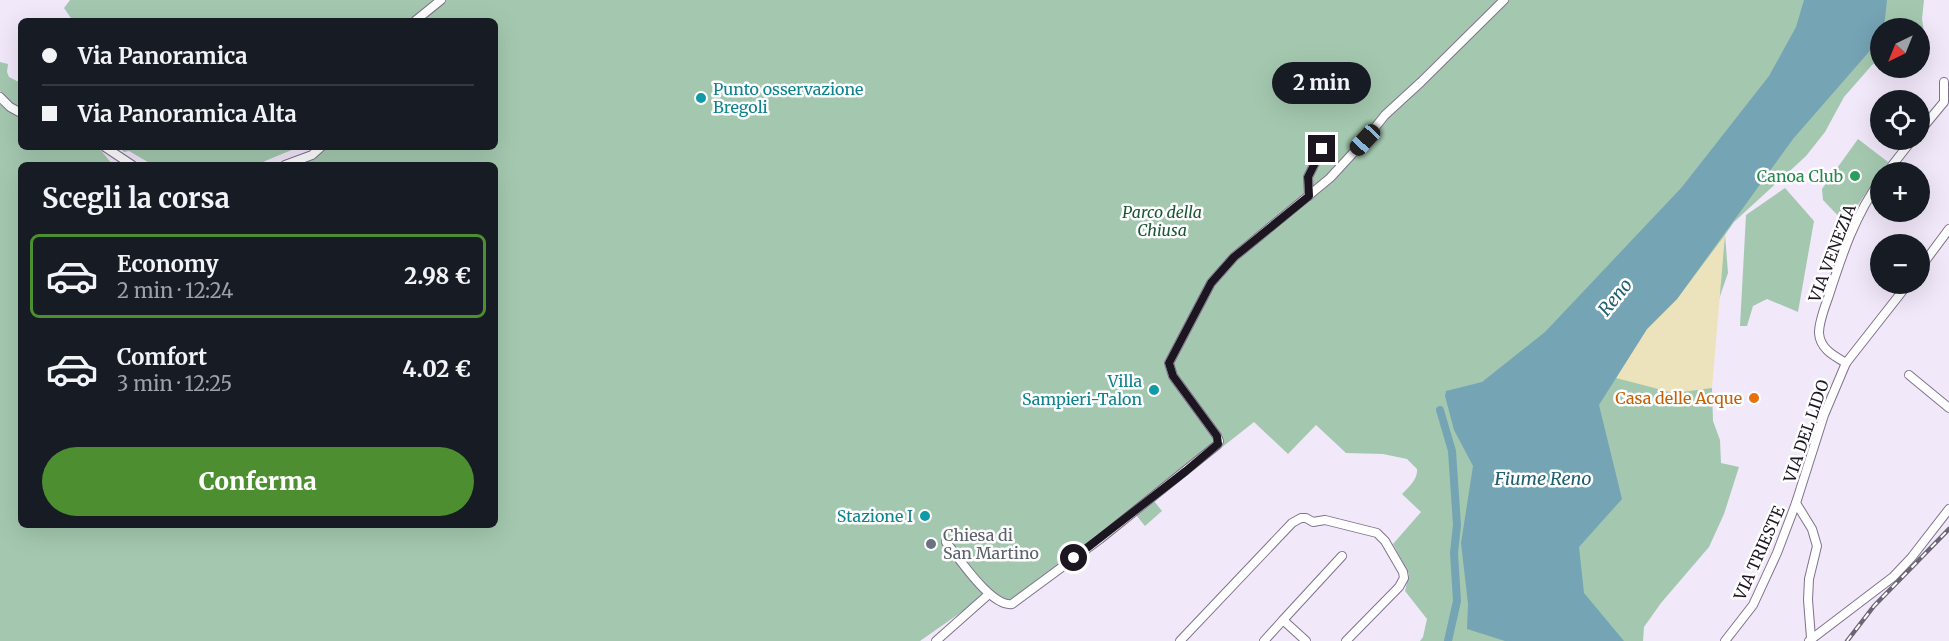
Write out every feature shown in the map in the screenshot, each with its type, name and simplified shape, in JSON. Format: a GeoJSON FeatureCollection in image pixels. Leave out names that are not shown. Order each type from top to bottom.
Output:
{"type":"FeatureCollection","features":[{"type":"Feature","properties":{"kind":"street"},"geometry":{"type":"LineString","coordinates":[[419,18],[441,0]]}},
{"type":"Feature","properties":{"kind":"street"},"geometry":{"type":"LineString","coordinates":[[946,542],[989,594],[1002,603],[1016,602],[1100,539],[1218,444],[1217,436],[1173,376],[1169,363],[1211,283],[1234,257],[1330,178],[1385,115],[1504,0]]}},
{"type":"Feature","properties":{"kind":"street"},"geometry":{"type":"LineString","coordinates":[[1930,121],[1946,105],[1944,82]]}},
{"type":"Feature","properties":{"kind":"street"},"geometry":{"type":"LineString","coordinates":[[0,98],[18,111]]}},
{"type":"Feature","properties":{"kind":"street"},"geometry":{"type":"LineString","coordinates":[[1309,196],[1308,177],[1322,149]]}},
{"type":"Feature","properties":{"kind":"street"},"geometry":{"type":"LineString","coordinates":[[110,150],[128,162]]}},
{"type":"Feature","properties":{"kind":"street"},"geometry":{"type":"LineString","coordinates":[[293,162],[312,155],[318,150]]}},
{"type":"Feature","properties":{"kind":"street"},"geometry":{"type":"LineString","coordinates":[[1895,162],[1904,150]]}},
{"type":"Feature","properties":{"kind":"street","name":"VIA VENEZIA"},"geometry":{"type":"LineString","coordinates":[[1846,363],[1831,354],[1819,335],[1822,317],[1839,262],[1870,194]]}},
{"type":"Feature","properties":{"kind":"street"},"geometry":{"type":"LineString","coordinates":[[1930,255],[1949,230]]}},
{"type":"Feature","properties":{"kind":"street","name":"VIA DEL LIDO"},"geometry":{"type":"LineString","coordinates":[[1810,640],[1809,579],[1817,546],[1812,529],[1796,503],[1824,415],[1846,363],[1900,294]]}},
{"type":"Feature","properties":{"kind":"street"},"geometry":{"type":"LineString","coordinates":[[1909,375],[1949,408]]}},
{"type":"Feature","properties":{"kind":"street","name":"VIA TRIESTE"},"geometry":{"type":"LineString","coordinates":[[1725,641],[1754,605],[1796,503]]}},
{"type":"Feature","properties":{"kind":"street"},"geometry":{"type":"LineString","coordinates":[[1810,640],[1893,577],[1911,558],[1949,509]]}},
{"type":"Feature","properties":{"kind":"street"},"geometry":{"type":"LineString","coordinates":[[1179,641],[1291,524],[1301,518],[1313,522],[1325,520],[1377,532],[1385,541],[1403,572],[1404,578],[1399,587],[1346,641]]}},
{"type":"Feature","properties":{"kind":"street"},"geometry":{"type":"LineString","coordinates":[[1264,641],[1342,556]]}},
{"type":"Feature","properties":{"kind":"street"},"geometry":{"type":"LineString","coordinates":[[936,641],[989,594]]}},
{"type":"Feature","properties":{"kind":"street"},"geometry":{"type":"LineString","coordinates":[[1283,620],[1306,641]]}},
{"type":"Feature","properties":{"kind":"green space","name":"Parco della Chiusa"},"geometry":{"type":"Polygon","coordinates":[[[70,0],[1924,0],[1922,18],[1870,18],[1870,67],[1844,97],[1825,132],[1806,156],[1734,222],[1725,235],[1728,273],[1710,325],[1713,421],[1720,440],[1721,463],[1739,467],[1724,514],[1709,547],[1661,603],[1644,627],[1643,641],[1420,641],[1427,619],[1405,591],[1409,574],[1393,544],[1421,512],[1402,494],[1415,479],[1417,469],[1407,459],[1383,454],[1346,453],[1316,425],[1288,454],[1254,422],[1154,501],[1162,511],[1145,526],[1136,515],[1011,602],[990,592],[920,641],[0,641],[0,104],[18,116],[18,150],[100,150],[110,162],[18,162],[18,528],[498,528],[498,162],[295,162],[313,153],[311,150],[498,150],[498,18],[71,18],[64,8],[70,0]]]}},
{"type":"Feature","properties":{"kind":"green space"},"geometry":{"type":"Polygon","coordinates":[[[0,62],[8,64],[9,77],[18,82],[18,107],[0,91],[0,62]]]}},
{"type":"Feature","properties":{"kind":"green space","name":"Canoa Club"},"geometry":{"type":"Polygon","coordinates":[[[1858,139],[1888,162],[1870,162],[1870,188],[1845,223],[1823,200],[1822,189],[1858,139]]]}},
{"type":"Feature","properties":{"kind":"green space"},"geometry":{"type":"Polygon","coordinates":[[[122,150],[292,150],[264,162],[148,162],[129,151],[122,150]]]}},
{"type":"Feature","properties":{"kind":"green space"},"geometry":{"type":"Polygon","coordinates":[[[1785,188],[1814,221],[1798,312],[1767,299],[1753,306],[1747,326],[1740,326],[1746,215],[1785,188]]]}},
{"type":"Feature","properties":{"kind":"sand"},"geometry":{"type":"Polygon","coordinates":[[[1725,235],[1712,388],[1674,393],[1616,378],[1647,329],[1677,299],[1725,235]]]}},
{"type":"Feature","properties":{"kind":"water","name":"Fiume Reno"},"geometry":{"type":"Polygon","coordinates":[[[1804,0],[1887,0],[1885,18],[1870,18],[1870,51],[1793,139],[1677,299],[1647,329],[1599,405],[1622,499],[1579,547],[1584,593],[1624,641],[1505,641],[1467,629],[1468,604],[1461,543],[1473,466],[1454,430],[1445,396],[1446,391],[1482,382],[1545,332],[1682,187],[1769,76],[1796,27],[1804,0]]]}},
{"type":"Feature","properties":{"kind":"waterway"},"geometry":{"type":"LineString","coordinates":[[1440,410],[1452,451],[1457,525],[1454,553],[1457,601],[1448,641]]}},
{"type":"Feature","properties":{"kind":"railway"},"geometry":{"type":"LineString","coordinates":[[1847,641],[1874,606],[1949,529]]}},
{"type":"Feature","properties":{"kind":"place","name":"Punto osservazione Bregoli"},"geometry":{"type":"Point","coordinates":[701,98]}},
{"type":"Feature","properties":{"kind":"place","name":"Canoa Club"},"geometry":{"type":"Point","coordinates":[1855,176]}},
{"type":"Feature","properties":{"kind":"place","name":"Villa Sampieri-Talon"},"geometry":{"type":"Point","coordinates":[1154,390]}},
{"type":"Feature","properties":{"kind":"place","name":"Casa delle Acque"},"geometry":{"type":"Point","coordinates":[1754,398]}},
{"type":"Feature","properties":{"kind":"place","name":"Stazione I"},"geometry":{"type":"Point","coordinates":[925,516]}},
{"type":"Feature","properties":{"kind":"place","name":"Chiesa di San Martino"},"geometry":{"type":"Point","coordinates":[931,544]}},
{"type":"Feature","properties":{"kind":"route"},"geometry":{"type":"LineString","coordinates":[[1074,558],[1218,444],[1217,436],[1173,376],[1169,363],[1211,283],[1234,257],[1309,196],[1308,177],[1322,149]]}},
{"type":"Feature","properties":{"kind":"water label","name":"Reno"},"geometry":{"type":"Point","coordinates":[1615,297]}}]}
